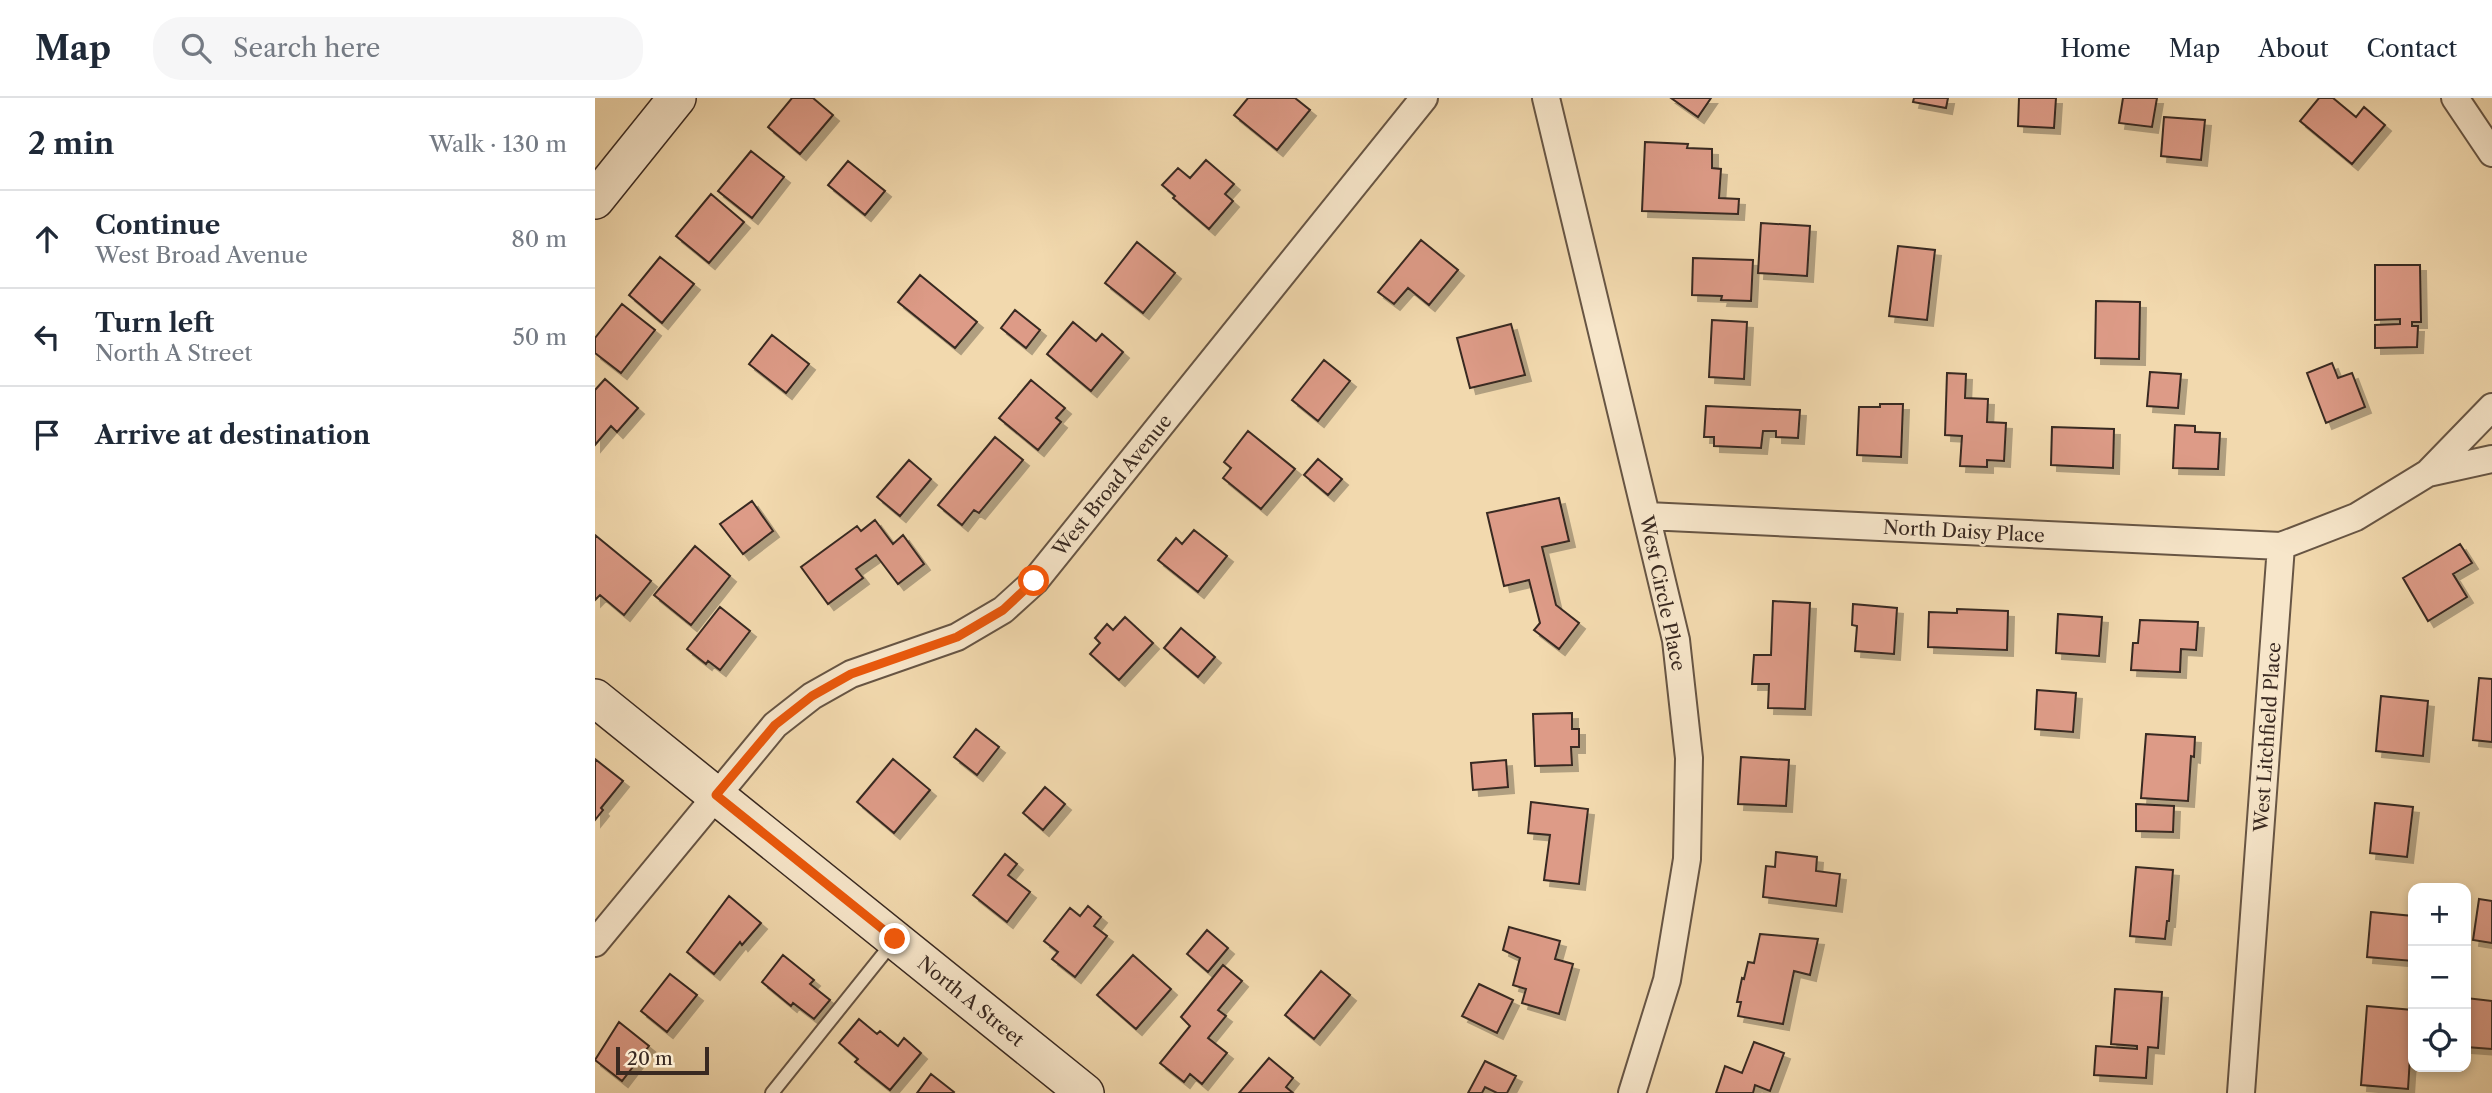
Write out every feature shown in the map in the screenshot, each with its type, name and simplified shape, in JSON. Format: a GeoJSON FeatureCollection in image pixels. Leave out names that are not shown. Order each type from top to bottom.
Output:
{"type":"FeatureCollection","features":[{"type":"Feature","properties":{"kind":"street"},"geometry":{"type":"LineString","coordinates":[[595,200],[677,98]]}},
{"type":"Feature","properties":{"kind":"street","name":"West Broad Avenue"},"geometry":{"type":"LineString","coordinates":[[595,943],[775,725],[812,696],[851,674],[957,637],[1003,610],[1034,581],[1424,98]]}},
{"type":"Feature","properties":{"kind":"street","name":"West Circle Place"},"geometry":{"type":"LineString","coordinates":[[1546,98],[1677,640],[1689,758],[1687,859],[1667,980],[1632,1093]]}},
{"type":"Feature","properties":{"kind":"street"},"geometry":{"type":"LineString","coordinates":[[2455,98],[2492,153]]}},
{"type":"Feature","properties":{"kind":"street"},"geometry":{"type":"LineString","coordinates":[[2281,546],[2356,517],[2428,473],[2492,407]]}},
{"type":"Feature","properties":{"kind":"street"},"geometry":{"type":"LineString","coordinates":[[2428,473],[2492,459]]}},
{"type":"Feature","properties":{"kind":"street","name":"North Daisy Place"},"geometry":{"type":"LineString","coordinates":[[1647,516],[2281,546]]}},
{"type":"Feature","properties":{"kind":"street","name":"West Litchfield Place"},"geometry":{"type":"LineString","coordinates":[[2241,1093],[2281,546]]}},
{"type":"Feature","properties":{"kind":"street","name":"North A Street"},"geometry":{"type":"LineString","coordinates":[[595,698],[1079,1091]]}},
{"type":"Feature","properties":{"kind":"lane"},"geometry":{"type":"LineString","coordinates":[[772,1093],[895,939]]}},
{"type":"Feature","properties":{"kind":"building"},"geometry":{"type":"Polygon","coordinates":[[[792,98],[813,98],[833,115],[800,154],[768,127],[792,98]]]}},
{"type":"Feature","properties":{"kind":"building"},"geometry":{"type":"Polygon","coordinates":[[[1248,98],[1295,98],[1310,110],[1277,150],[1234,115],[1248,98]]]}},
{"type":"Feature","properties":{"kind":"building"},"geometry":{"type":"Polygon","coordinates":[[[1671,98],[1711,98],[1698,117],[1671,98]]]}},
{"type":"Feature","properties":{"kind":"building"},"geometry":{"type":"Polygon","coordinates":[[[1914,98],[1948,98],[1946,108],[1913,102],[1914,98]]]}},
{"type":"Feature","properties":{"kind":"building"},"geometry":{"type":"Polygon","coordinates":[[[2019,98],[2056,98],[2054,128],[2018,126],[2019,98]]]}},
{"type":"Feature","properties":{"kind":"building"},"geometry":{"type":"Polygon","coordinates":[[[2123,98],[2157,98],[2152,127],[2119,123],[2123,98]]]}},
{"type":"Feature","properties":{"kind":"building"},"geometry":{"type":"Polygon","coordinates":[[[2319,98],[2333,98],[2356,117],[2364,107],[2385,125],[2352,164],[2300,121],[2319,98]]]}},
{"type":"Feature","properties":{"kind":"building"},"geometry":{"type":"Polygon","coordinates":[[[2164,117],[2205,120],[2201,160],[2161,156],[2164,117]]]}},
{"type":"Feature","properties":{"kind":"building"},"geometry":{"type":"Polygon","coordinates":[[[1645,142],[1688,144],[1687,148],[1712,149],[1712,168],[1721,169],[1719,198],[1739,199],[1738,214],[1642,211],[1645,142]]]}},
{"type":"Feature","properties":{"kind":"building"},"geometry":{"type":"Polygon","coordinates":[[[751,151],[784,177],[752,218],[718,191],[751,151]]]}},
{"type":"Feature","properties":{"kind":"building"},"geometry":{"type":"Polygon","coordinates":[[[1206,160],[1234,184],[1225,194],[1233,201],[1209,229],[1162,185],[1178,168],[1190,178],[1206,160]]]}},
{"type":"Feature","properties":{"kind":"building"},"geometry":{"type":"Polygon","coordinates":[[[848,161],[885,191],[865,215],[828,185],[848,161]]]}},
{"type":"Feature","properties":{"kind":"building"},"geometry":{"type":"Polygon","coordinates":[[[711,194],[744,222],[709,263],[676,236],[711,194]]]}},
{"type":"Feature","properties":{"kind":"building"},"geometry":{"type":"Polygon","coordinates":[[[1761,223],[1810,226],[1807,276],[1758,273],[1761,223]]]}},
{"type":"Feature","properties":{"kind":"building"},"geometry":{"type":"Polygon","coordinates":[[[1421,240],[1458,270],[1429,305],[1408,288],[1394,304],[1378,292],[1421,240]]]}},
{"type":"Feature","properties":{"kind":"building"},"geometry":{"type":"Polygon","coordinates":[[[1137,242],[1175,273],[1143,313],[1105,283],[1137,242]]]}},
{"type":"Feature","properties":{"kind":"building"},"geometry":{"type":"Polygon","coordinates":[[[1898,246],[1935,250],[1927,320],[1889,316],[1898,246]]]}},
{"type":"Feature","properties":{"kind":"building"},"geometry":{"type":"Polygon","coordinates":[[[660,257],[694,284],[662,323],[629,295],[660,257]]]}},
{"type":"Feature","properties":{"kind":"building"},"geometry":{"type":"Polygon","coordinates":[[[1693,258],[1753,260],[1751,301],[1692,295],[1693,258]]]}},
{"type":"Feature","properties":{"kind":"building"},"geometry":{"type":"Polygon","coordinates":[[[2375,265],[2420,265],[2421,322],[2412,322],[2412,326],[2418,326],[2417,347],[2375,348],[2375,325],[2400,324],[2400,319],[2375,320],[2375,265]]]}},
{"type":"Feature","properties":{"kind":"building"},"geometry":{"type":"Polygon","coordinates":[[[920,275],[977,322],[955,348],[898,302],[920,275]]]}},
{"type":"Feature","properties":{"kind":"building"},"geometry":{"type":"Polygon","coordinates":[[[2096,301],[2140,302],[2139,359],[2095,358],[2096,301]]]}},
{"type":"Feature","properties":{"kind":"building"},"geometry":{"type":"Polygon","coordinates":[[[622,304],[655,330],[621,373],[595,353],[595,338],[622,304]]]}},
{"type":"Feature","properties":{"kind":"building"},"geometry":{"type":"Polygon","coordinates":[[[1015,310],[1040,330],[1026,348],[1001,328],[1015,310]]]}},
{"type":"Feature","properties":{"kind":"building"},"geometry":{"type":"Polygon","coordinates":[[[1712,320],[1747,322],[1744,379],[1709,377],[1712,320]]]}},
{"type":"Feature","properties":{"kind":"building"},"geometry":{"type":"Polygon","coordinates":[[[1073,322],[1096,341],[1102,334],[1123,352],[1091,391],[1047,354],[1073,322]]]}},
{"type":"Feature","properties":{"kind":"building"},"geometry":{"type":"Polygon","coordinates":[[[1511,324],[1525,375],[1470,388],[1457,338],[1511,324]]]}},
{"type":"Feature","properties":{"kind":"building"},"geometry":{"type":"Polygon","coordinates":[[[772,335],[809,364],[786,393],[749,364],[772,335]]]}},
{"type":"Feature","properties":{"kind":"building"},"geometry":{"type":"Polygon","coordinates":[[[1324,360],[1350,381],[1318,421],[1292,400],[1324,360]]]}},
{"type":"Feature","properties":{"kind":"building"},"geometry":{"type":"Polygon","coordinates":[[[2332,363],[2338,378],[2352,373],[2365,407],[2326,423],[2307,373],[2332,363]]]}},
{"type":"Feature","properties":{"kind":"building"},"geometry":{"type":"Polygon","coordinates":[[[2150,372],[2181,374],[2178,408],[2147,406],[2150,372]]]}},
{"type":"Feature","properties":{"kind":"building"},"geometry":{"type":"Polygon","coordinates":[[[1947,373],[1966,374],[1965,398],[1988,399],[1987,422],[2006,423],[2004,461],[1987,460],[1987,467],[1960,466],[1962,436],[1945,435],[1947,373]]]}},
{"type":"Feature","properties":{"kind":"building"},"geometry":{"type":"Polygon","coordinates":[[[605,379],[638,408],[617,432],[611,426],[595,445],[595,390],[605,379]]]}},
{"type":"Feature","properties":{"kind":"building"},"geometry":{"type":"Polygon","coordinates":[[[1031,380],[1065,408],[1056,418],[1061,422],[1038,450],[999,418],[1031,380]]]}},
{"type":"Feature","properties":{"kind":"building"},"geometry":{"type":"Polygon","coordinates":[[[1880,404],[1903,404],[1901,457],[1857,455],[1859,407],[1880,407],[1880,404]]]}},
{"type":"Feature","properties":{"kind":"building"},"geometry":{"type":"Polygon","coordinates":[[[1706,406],[1800,410],[1798,438],[1776,437],[1776,431],[1763,431],[1761,448],[1714,446],[1714,437],[1704,437],[1706,406]]]}},
{"type":"Feature","properties":{"kind":"building"},"geometry":{"type":"Polygon","coordinates":[[[2175,425],[2195,426],[2195,432],[2220,433],[2218,469],[2173,468],[2175,425]]]}},
{"type":"Feature","properties":{"kind":"building"},"geometry":{"type":"Polygon","coordinates":[[[2052,427],[2114,429],[2113,468],[2051,465],[2052,427]]]}},
{"type":"Feature","properties":{"kind":"building"},"geometry":{"type":"Polygon","coordinates":[[[1248,431],[1295,469],[1261,509],[1223,478],[1231,468],[1224,462],[1248,431]]]}},
{"type":"Feature","properties":{"kind":"building"},"geometry":{"type":"Polygon","coordinates":[[[995,437],[1023,460],[979,513],[974,510],[962,525],[938,505],[995,437]]]}},
{"type":"Feature","properties":{"kind":"building"},"geometry":{"type":"Polygon","coordinates":[[[1318,459],[1342,479],[1328,495],[1304,475],[1318,459]]]}},
{"type":"Feature","properties":{"kind":"building"},"geometry":{"type":"Polygon","coordinates":[[[909,460],[931,479],[900,516],[877,497],[909,460]]]}},
{"type":"Feature","properties":{"kind":"building"},"geometry":{"type":"Polygon","coordinates":[[[1559,498],[1569,541],[1542,547],[1556,605],[1579,623],[1559,649],[1534,630],[1540,623],[1529,580],[1504,586],[1487,513],[1559,498]]]}},
{"type":"Feature","properties":{"kind":"building"},"geometry":{"type":"Polygon","coordinates":[[[752,501],[773,531],[743,554],[720,524],[752,501]]]}},
{"type":"Feature","properties":{"kind":"building"},"geometry":{"type":"Polygon","coordinates":[[[875,520],[893,544],[903,535],[924,564],[898,584],[876,555],[856,569],[863,578],[828,604],[801,567],[857,526],[861,531],[875,520]]]}},
{"type":"Feature","properties":{"kind":"building"},"geometry":{"type":"Polygon","coordinates":[[[1194,530],[1227,556],[1198,592],[1158,560],[1176,538],[1182,544],[1194,530]]]}},
{"type":"Feature","properties":{"kind":"building"},"geometry":{"type":"Polygon","coordinates":[[[595,535],[651,581],[624,615],[600,595],[595,600],[595,535]]]}},
{"type":"Feature","properties":{"kind":"building"},"geometry":{"type":"Polygon","coordinates":[[[2460,544],[2472,563],[2453,574],[2467,597],[2428,621],[2403,578],[2460,544]]]}},
{"type":"Feature","properties":{"kind":"building"},"geometry":{"type":"Polygon","coordinates":[[[695,546],[730,576],[691,625],[654,595],[695,546]]]}},
{"type":"Feature","properties":{"kind":"building"},"geometry":{"type":"Polygon","coordinates":[[[1773,601],[1810,603],[1805,709],[1768,708],[1769,684],[1752,684],[1754,655],[1771,655],[1773,601]]]}},
{"type":"Feature","properties":{"kind":"building"},"geometry":{"type":"Polygon","coordinates":[[[1853,604],[1897,608],[1894,654],[1855,651],[1857,626],[1852,625],[1853,604]]]}},
{"type":"Feature","properties":{"kind":"building"},"geometry":{"type":"Polygon","coordinates":[[[720,607],[750,631],[720,670],[708,661],[706,664],[687,649],[720,607]]]}},
{"type":"Feature","properties":{"kind":"building"},"geometry":{"type":"Polygon","coordinates":[[[1957,609],[2008,611],[2007,650],[1928,647],[1929,612],[1957,613],[1957,609]]]}},
{"type":"Feature","properties":{"kind":"building"},"geometry":{"type":"Polygon","coordinates":[[[2058,614],[2102,617],[2099,656],[2056,653],[2058,614]]]}},
{"type":"Feature","properties":{"kind":"building"},"geometry":{"type":"Polygon","coordinates":[[[1125,617],[1153,643],[1119,680],[1090,654],[1100,643],[1095,638],[1107,624],[1113,630],[1125,617]]]}},
{"type":"Feature","properties":{"kind":"building"},"geometry":{"type":"Polygon","coordinates":[[[2140,620],[2198,622],[2196,650],[2181,649],[2180,672],[2131,670],[2133,643],[2138,643],[2140,620]]]}},
{"type":"Feature","properties":{"kind":"building"},"geometry":{"type":"Polygon","coordinates":[[[1181,628],[1215,657],[1198,677],[1164,648],[1181,628]]]}},
{"type":"Feature","properties":{"kind":"building"},"geometry":{"type":"Polygon","coordinates":[[[2479,678],[2492,679],[2492,742],[2473,740],[2479,678]]]}},
{"type":"Feature","properties":{"kind":"building"},"geometry":{"type":"Polygon","coordinates":[[[2037,690],[2076,693],[2073,732],[2035,729],[2037,690]]]}},
{"type":"Feature","properties":{"kind":"building"},"geometry":{"type":"Polygon","coordinates":[[[2381,696],[2428,701],[2423,756],[2376,751],[2381,696]]]}},
{"type":"Feature","properties":{"kind":"building"},"geometry":{"type":"Polygon","coordinates":[[[1572,713],[1572,729],[1579,729],[1579,747],[1571,747],[1572,765],[1535,766],[1533,714],[1572,713]]]}},
{"type":"Feature","properties":{"kind":"building"},"geometry":{"type":"Polygon","coordinates":[[[976,729],[999,747],[977,775],[954,757],[976,729]]]}},
{"type":"Feature","properties":{"kind":"building"},"geometry":{"type":"Polygon","coordinates":[[[2146,734],[2195,737],[2188,801],[2141,798],[2146,734]]]}},
{"type":"Feature","properties":{"kind":"building"},"geometry":{"type":"Polygon","coordinates":[[[1741,757],[1789,760],[1786,806],[1738,804],[1741,757]]]}},
{"type":"Feature","properties":{"kind":"building"},"geometry":{"type":"Polygon","coordinates":[[[595,759],[623,781],[601,808],[603,810],[595,820],[595,759]]]}},
{"type":"Feature","properties":{"kind":"building"},"geometry":{"type":"Polygon","coordinates":[[[893,759],[930,790],[894,833],[857,802],[893,759]]]}},
{"type":"Feature","properties":{"kind":"building"},"geometry":{"type":"Polygon","coordinates":[[[1506,760],[1508,787],[1473,790],[1471,763],[1506,760]]]}},
{"type":"Feature","properties":{"kind":"building"},"geometry":{"type":"Polygon","coordinates":[[[1045,787],[1065,804],[1043,830],[1023,813],[1045,787]]]}},
{"type":"Feature","properties":{"kind":"building"},"geometry":{"type":"Polygon","coordinates":[[[1531,802],[1588,809],[1579,884],[1544,880],[1550,835],[1528,833],[1531,802]]]}},
{"type":"Feature","properties":{"kind":"building"},"geometry":{"type":"Polygon","coordinates":[[[2375,803],[2413,807],[2407,857],[2370,853],[2375,803]]]}},
{"type":"Feature","properties":{"kind":"building"},"geometry":{"type":"Polygon","coordinates":[[[2136,804],[2174,806],[2173,832],[2136,831],[2136,804]]]}},
{"type":"Feature","properties":{"kind":"building"},"geometry":{"type":"Polygon","coordinates":[[[1776,852],[1817,857],[1816,871],[1840,874],[1836,906],[1763,897],[1766,866],[1775,867],[1776,852]]]}},
{"type":"Feature","properties":{"kind":"building"},"geometry":{"type":"Polygon","coordinates":[[[1005,854],[1017,864],[1008,875],[1030,892],[1007,922],[973,895],[1005,854]]]}},
{"type":"Feature","properties":{"kind":"building"},"geometry":{"type":"Polygon","coordinates":[[[2136,867],[2173,870],[2165,939],[2130,936],[2136,867]]]}},
{"type":"Feature","properties":{"kind":"building"},"geometry":{"type":"Polygon","coordinates":[[[729,896],[761,923],[742,945],[740,942],[714,974],[687,952],[729,896]]]}},
{"type":"Feature","properties":{"kind":"building"},"geometry":{"type":"Polygon","coordinates":[[[2479,899],[2492,901],[2492,943],[2473,940],[2479,899]]]}},
{"type":"Feature","properties":{"kind":"building"},"geometry":{"type":"Polygon","coordinates":[[[1088,906],[1101,917],[1094,926],[1107,936],[1075,977],[1052,959],[1058,952],[1044,941],[1070,908],[1080,916],[1088,906]]]}},
{"type":"Feature","properties":{"kind":"building"},"geometry":{"type":"Polygon","coordinates":[[[2371,912],[2408,916],[2408,961],[2367,957],[2371,912]]]}},
{"type":"Feature","properties":{"kind":"building"},"geometry":{"type":"Polygon","coordinates":[[[1509,927],[1560,941],[1555,959],[1573,964],[1559,1014],[1522,1003],[1526,989],[1513,985],[1520,958],[1503,950],[1509,927]]]}},
{"type":"Feature","properties":{"kind":"building"},"geometry":{"type":"Polygon","coordinates":[[[1207,930],[1228,948],[1208,972],[1187,954],[1207,930]]]}},
{"type":"Feature","properties":{"kind":"building"},"geometry":{"type":"Polygon","coordinates":[[[1760,934],[1818,939],[1810,975],[1794,971],[1783,1024],[1738,1016],[1741,1002],[1737,1002],[1742,978],[1744,979],[1748,962],[1754,963],[1760,934]]]}},
{"type":"Feature","properties":{"kind":"building"},"geometry":{"type":"Polygon","coordinates":[[[783,955],[814,980],[810,984],[830,1000],[814,1019],[793,1003],[791,1006],[762,982],[783,955]]]}},
{"type":"Feature","properties":{"kind":"building"},"geometry":{"type":"Polygon","coordinates":[[[1133,955],[1171,989],[1136,1029],[1097,995],[1133,955]]]}},
{"type":"Feature","properties":{"kind":"building"},"geometry":{"type":"Polygon","coordinates":[[[1223,965],[1242,981],[1218,1010],[1226,1016],[1208,1038],[1227,1053],[1202,1084],[1190,1074],[1184,1082],[1160,1063],[1190,1026],[1181,1017],[1223,965]]]}},
{"type":"Feature","properties":{"kind":"building"},"geometry":{"type":"Polygon","coordinates":[[[1321,971],[1350,995],[1314,1039],[1285,1015],[1321,971]]]}},
{"type":"Feature","properties":{"kind":"building"},"geometry":{"type":"Polygon","coordinates":[[[670,974],[697,995],[667,1032],[641,1011],[670,974]]]}},
{"type":"Feature","properties":{"kind":"building"},"geometry":{"type":"Polygon","coordinates":[[[1479,984],[1513,1000],[1497,1033],[1462,1016],[1479,984]]]}},
{"type":"Feature","properties":{"kind":"building"},"geometry":{"type":"Polygon","coordinates":[[[2115,989],[2162,992],[2158,1048],[2148,1047],[2146,1078],[2094,1075],[2096,1046],[2137,1049],[2137,1046],[2111,1044],[2115,989]]]}},
{"type":"Feature","properties":{"kind":"building"},"geometry":{"type":"Polygon","coordinates":[[[2471,999],[2492,1001],[2492,1049],[2471,1047],[2471,999]]]}},
{"type":"Feature","properties":{"kind":"building"},"geometry":{"type":"Polygon","coordinates":[[[2367,1006],[2408,1010],[2408,1089],[2361,1085],[2367,1006]]]}},
{"type":"Feature","properties":{"kind":"building"},"geometry":{"type":"Polygon","coordinates":[[[859,1019],[898,1046],[904,1038],[921,1053],[890,1090],[855,1062],[858,1059],[839,1043],[859,1019]]]}},
{"type":"Feature","properties":{"kind":"building"},"geometry":{"type":"Polygon","coordinates":[[[619,1022],[649,1046],[622,1081],[595,1060],[619,1022]]]}},
{"type":"Feature","properties":{"kind":"building"},"geometry":{"type":"Polygon","coordinates":[[[1754,1042],[1784,1053],[1770,1091],[1755,1085],[1753,1093],[1716,1093],[1725,1066],[1742,1073],[1754,1042]]]}},
{"type":"Feature","properties":{"kind":"building"},"geometry":{"type":"Polygon","coordinates":[[[1269,1058],[1293,1078],[1286,1087],[1293,1093],[1239,1093],[1269,1058]]]}},
{"type":"Feature","properties":{"kind":"building"},"geometry":{"type":"Polygon","coordinates":[[[1485,1061],[1516,1076],[1507,1093],[1497,1093],[1485,1087],[1482,1093],[1468,1093],[1485,1061]]]}},
{"type":"Feature","properties":{"kind":"building"},"geometry":{"type":"Polygon","coordinates":[[[931,1074],[954,1092],[917,1093],[931,1074]]]}},
{"type":"Feature","properties":{"kind":"route"},"geometry":{"type":"LineString","coordinates":[[895,939],[716,795],[775,725],[812,696],[851,674],[957,637],[1003,610],[1034,581]]}}]}
